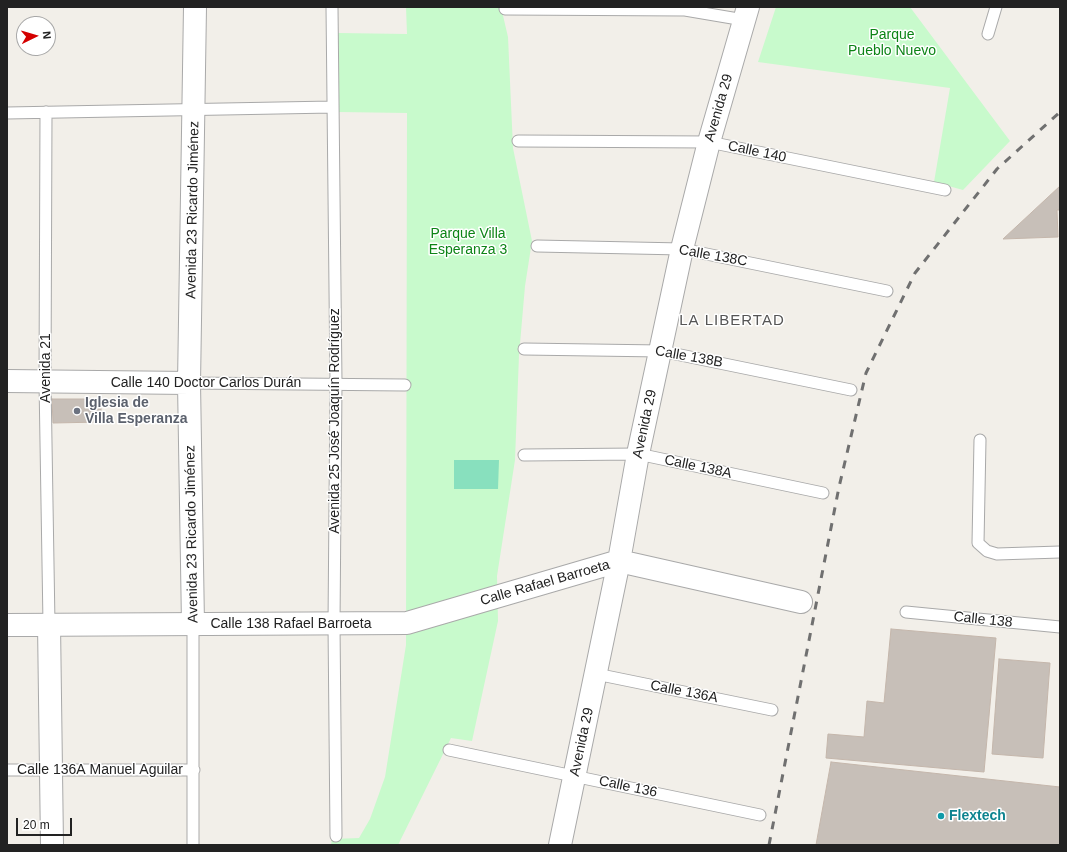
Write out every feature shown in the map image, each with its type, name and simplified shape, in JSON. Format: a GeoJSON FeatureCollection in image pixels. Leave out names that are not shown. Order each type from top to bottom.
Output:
{"type":"FeatureCollection","features":[{"type":"Feature","properties":{"kind":"street","name":"Avenida 23 Ricardo Jiménez"},"geometry":{"type":"LineString","coordinates":[[193,624],[189,383],[195,7]]}},
{"type":"Feature","properties":{"kind":"street","name":"Avenida 29"},"geometry":{"type":"LineString","coordinates":[[560,845],[619,561],[638,454],[682,249],[709,142],[746,14]]}},
{"type":"Feature","properties":{"kind":"street","name":"Calle 140 Doctor Carlos Durán"},"geometry":{"type":"LineString","coordinates":[[7,381],[189,383]]}},
{"type":"Feature","properties":{"kind":"street","name":"Calle Rafael Barroeta"},"geometry":{"type":"LineString","coordinates":[[407,623],[619,561],[801,602]]}},
{"type":"Feature","properties":{"kind":"street","name":"Calle 138 Rafael Barroeta"},"geometry":{"type":"LineString","coordinates":[[7,625],[407,623]]}},
{"type":"Feature","properties":{"kind":"street"},"geometry":{"type":"LineString","coordinates":[[49,624],[52,845]]}},
{"type":"Feature","properties":{"kind":"lane","name":"Avenida 25 José Joaquín Rodríguez"},"geometry":{"type":"LineString","coordinates":[[332,7],[336,383],[334,624],[336,836]]}},
{"type":"Feature","properties":{"kind":"lane"},"geometry":{"type":"LineString","coordinates":[[988,34],[996,7]]}},
{"type":"Feature","properties":{"kind":"lane"},"geometry":{"type":"LineString","coordinates":[[505,10],[685,10],[746,14]]}},
{"type":"Feature","properties":{"kind":"lane"},"geometry":{"type":"LineString","coordinates":[[7,113],[194,108],[332,107]]}},
{"type":"Feature","properties":{"kind":"lane","name":"Avenida 21"},"geometry":{"type":"LineString","coordinates":[[46,112],[45,382],[49,624]]}},
{"type":"Feature","properties":{"kind":"lane","name":"Calle 140"},"geometry":{"type":"LineString","coordinates":[[518,141],[709,142],[945,190]]}},
{"type":"Feature","properties":{"kind":"lane","name":"Calle 138C"},"geometry":{"type":"LineString","coordinates":[[537,246],[682,249],[887,291]]}},
{"type":"Feature","properties":{"kind":"lane","name":"Calle 138B"},"geometry":{"type":"LineString","coordinates":[[524,349],[661,351],[851,390]]}},
{"type":"Feature","properties":{"kind":"lane","name":"Calle 140 Doctor Carlos Durán"},"geometry":{"type":"LineString","coordinates":[[189,383],[336,383],[405,385]]}},
{"type":"Feature","properties":{"kind":"lane"},"geometry":{"type":"LineString","coordinates":[[980,440],[978,543],[986,552],[997,554],[1060,552]]}},
{"type":"Feature","properties":{"kind":"lane","name":"Calle 138A"},"geometry":{"type":"LineString","coordinates":[[524,455],[638,454],[823,493]]}},
{"type":"Feature","properties":{"kind":"lane","name":"Calle 138"},"geometry":{"type":"LineString","coordinates":[[906,612],[1060,627]]}},
{"type":"Feature","properties":{"kind":"lane","name":"Avenida 23 Ricardo Jiménez"},"geometry":{"type":"LineString","coordinates":[[193,624],[193,845]]}},
{"type":"Feature","properties":{"kind":"lane","name":"Calle 136A"},"geometry":{"type":"LineString","coordinates":[[596,674],[772,710]]}},
{"type":"Feature","properties":{"kind":"lane","name":"Calle 136"},"geometry":{"type":"LineString","coordinates":[[449,750],[760,815]]}},
{"type":"Feature","properties":{"kind":"lane","name":"Calle 136A Manuel Aguilar"},"geometry":{"type":"LineString","coordinates":[[7,770],[194,770]]}},
{"type":"Feature","properties":{"kind":"green space","name":"Parque Villa Esperanza 3"},"geometry":{"type":"Polygon","coordinates":[[[406,7],[501,7],[508,37],[513,148],[532,241],[525,286],[519,355],[515,460],[497,576],[498,621],[472,741],[451,738],[398,845],[331,845],[332,839],[359,838],[370,819],[385,777],[406,645],[407,113],[339,112],[338,33],[407,34],[406,7]]]}},
{"type":"Feature","properties":{"kind":"green space","name":"Parque Pueblo Nuevo"},"geometry":{"type":"Polygon","coordinates":[[[776,7],[910,7],[1010,141],[963,190],[934,182],[950,88],[758,62],[776,7]]]}},
{"type":"Feature","properties":{"kind":"green space"},"geometry":{"type":"Polygon","coordinates":[[[454,460],[499,460],[498,489],[454,489],[454,460]]]}},
{"type":"Feature","properties":{"kind":"building"},"geometry":{"type":"Polygon","coordinates":[[[1060,186],[1060,210],[1057,210],[1058,237],[1003,239],[1060,186]]]}},
{"type":"Feature","properties":{"kind":"building","name":"Iglesia de Villa Esperanza"},"geometry":{"type":"Polygon","coordinates":[[[52,399],[101,399],[101,422],[53,423],[52,399]]]}},
{"type":"Feature","properties":{"kind":"building"},"geometry":{"type":"Polygon","coordinates":[[[891,629],[996,638],[984,772],[826,758],[828,734],[864,737],[867,701],[884,703],[891,629]]]}},
{"type":"Feature","properties":{"kind":"building"},"geometry":{"type":"Polygon","coordinates":[[[999,659],[1050,663],[1043,758],[992,754],[999,659]]]}},
{"type":"Feature","properties":{"kind":"building","name":"Flextech"},"geometry":{"type":"Polygon","coordinates":[[[831,762],[1060,787],[1060,845],[816,845],[831,762]]]}},
{"type":"Feature","properties":{"kind":"railway"},"geometry":{"type":"LineString","coordinates":[[769,845],[839,487],[866,373],[915,273],[997,169],[1060,112]]}},
{"type":"Feature","properties":{"kind":"place","name":"Iglesia de Villa Esperanza"},"geometry":{"type":"Point","coordinates":[77,411]}},
{"type":"Feature","properties":{"kind":"place","name":"Flextech"},"geometry":{"type":"Point","coordinates":[941,816]}},
{"type":"Feature","properties":{"kind":"district","name":"LA LIBERTAD"},"geometry":{"type":"Point","coordinates":[732,321]}}]}
